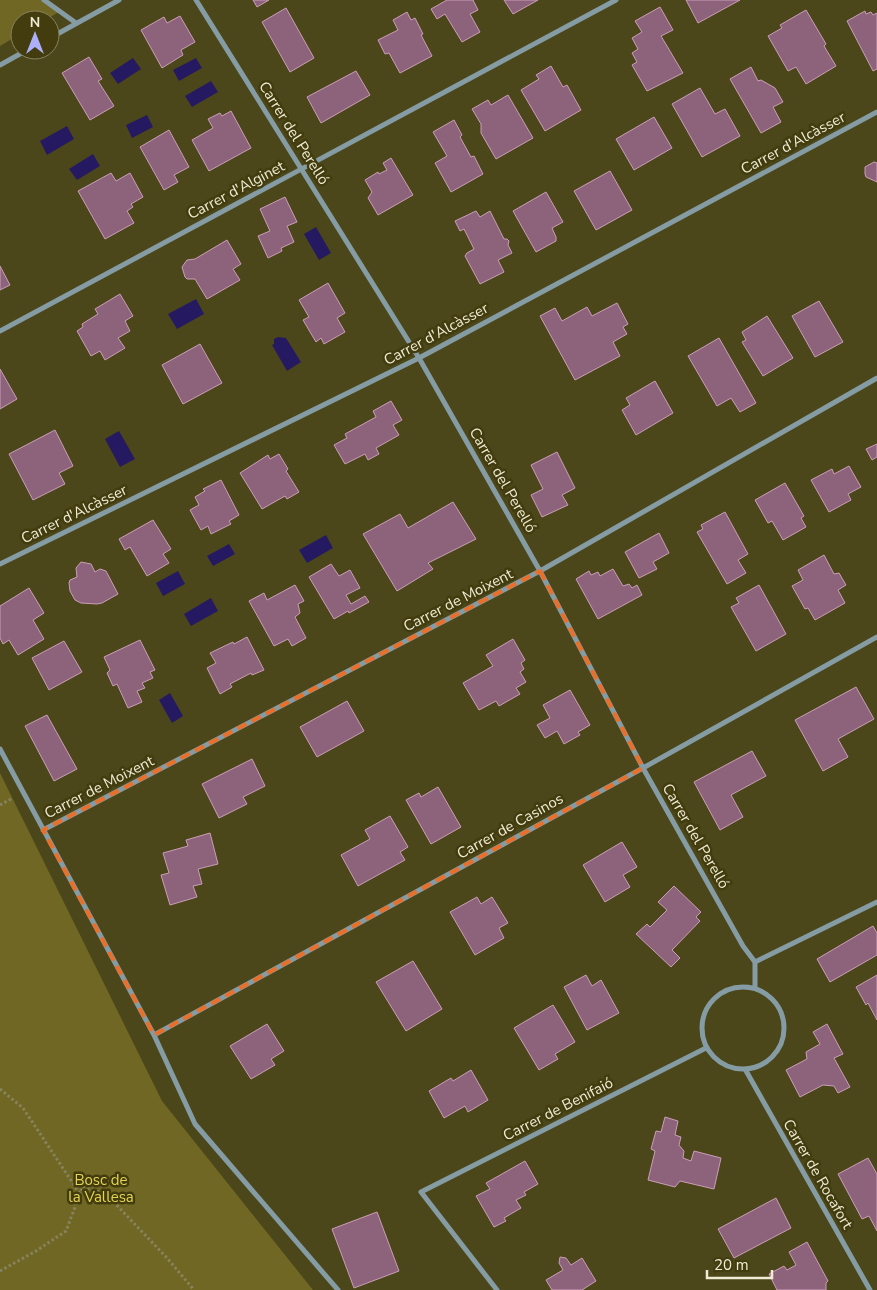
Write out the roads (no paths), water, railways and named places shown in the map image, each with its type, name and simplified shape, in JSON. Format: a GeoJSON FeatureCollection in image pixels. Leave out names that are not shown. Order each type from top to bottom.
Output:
{"type":"FeatureCollection","features":[{"type":"Feature","properties":{"kind":"street"},"geometry":{"type":"LineString","coordinates":[[44,0],[76,23]]}},
{"type":"Feature","properties":{"kind":"street"},"geometry":{"type":"LineString","coordinates":[[60,32],[118,0]]}},
{"type":"Feature","properties":{"kind":"street","name":"Carrer del Perelló"},"geometry":{"type":"LineString","coordinates":[[196,0],[420,358],[540,571],[643,768],[743,946],[755,962]]}},
{"type":"Feature","properties":{"kind":"street","name":"Carrer d'Alginet"},"geometry":{"type":"LineString","coordinates":[[0,331],[616,0]]}},
{"type":"Feature","properties":{"kind":"street","name":"Carrer d'Alcàsser"},"geometry":{"type":"LineString","coordinates":[[0,564],[420,358],[877,112]]}},
{"type":"Feature","properties":{"kind":"street","name":"Carrer de Moixent"},"geometry":{"type":"LineString","coordinates":[[43,830],[540,571],[877,378]]}},
{"type":"Feature","properties":{"kind":"street","name":"Carrer de Casinos"},"geometry":{"type":"LineString","coordinates":[[154,1034],[643,768],[877,637]]}},
{"type":"Feature","properties":{"kind":"street"},"geometry":{"type":"LineString","coordinates":[[0,749],[154,1034],[195,1124],[338,1290]]}},
{"type":"Feature","properties":{"kind":"street"},"geometry":{"type":"LineString","coordinates":[[755,988],[755,962],[877,902]]}},
{"type":"Feature","properties":{"kind":"street"},"geometry":{"type":"LineString","coordinates":[[741,986],[755,988],[768,995],[778,1005],[783,1018],[784,1033],[780,1047],[771,1058],[759,1066],[745,1069],[733,1068],[722,1064],[706,1048],[701,1034],[701,1020],[706,1007],[715,996],[727,989],[741,986]]}},
{"type":"Feature","properties":{"kind":"street","name":"Carrer de Benifaió"},"geometry":{"type":"LineString","coordinates":[[497,1290],[421,1192],[706,1048]]}},
{"type":"Feature","properties":{"kind":"street","name":"Carrer de Rocafort"},"geometry":{"type":"LineString","coordinates":[[745,1069],[870,1290]]}},
{"type":"Feature","properties":{"kind":"park label","name":"Bosc de la Vallesa"},"geometry":{"type":"Point","coordinates":[101,1188]}}]}
